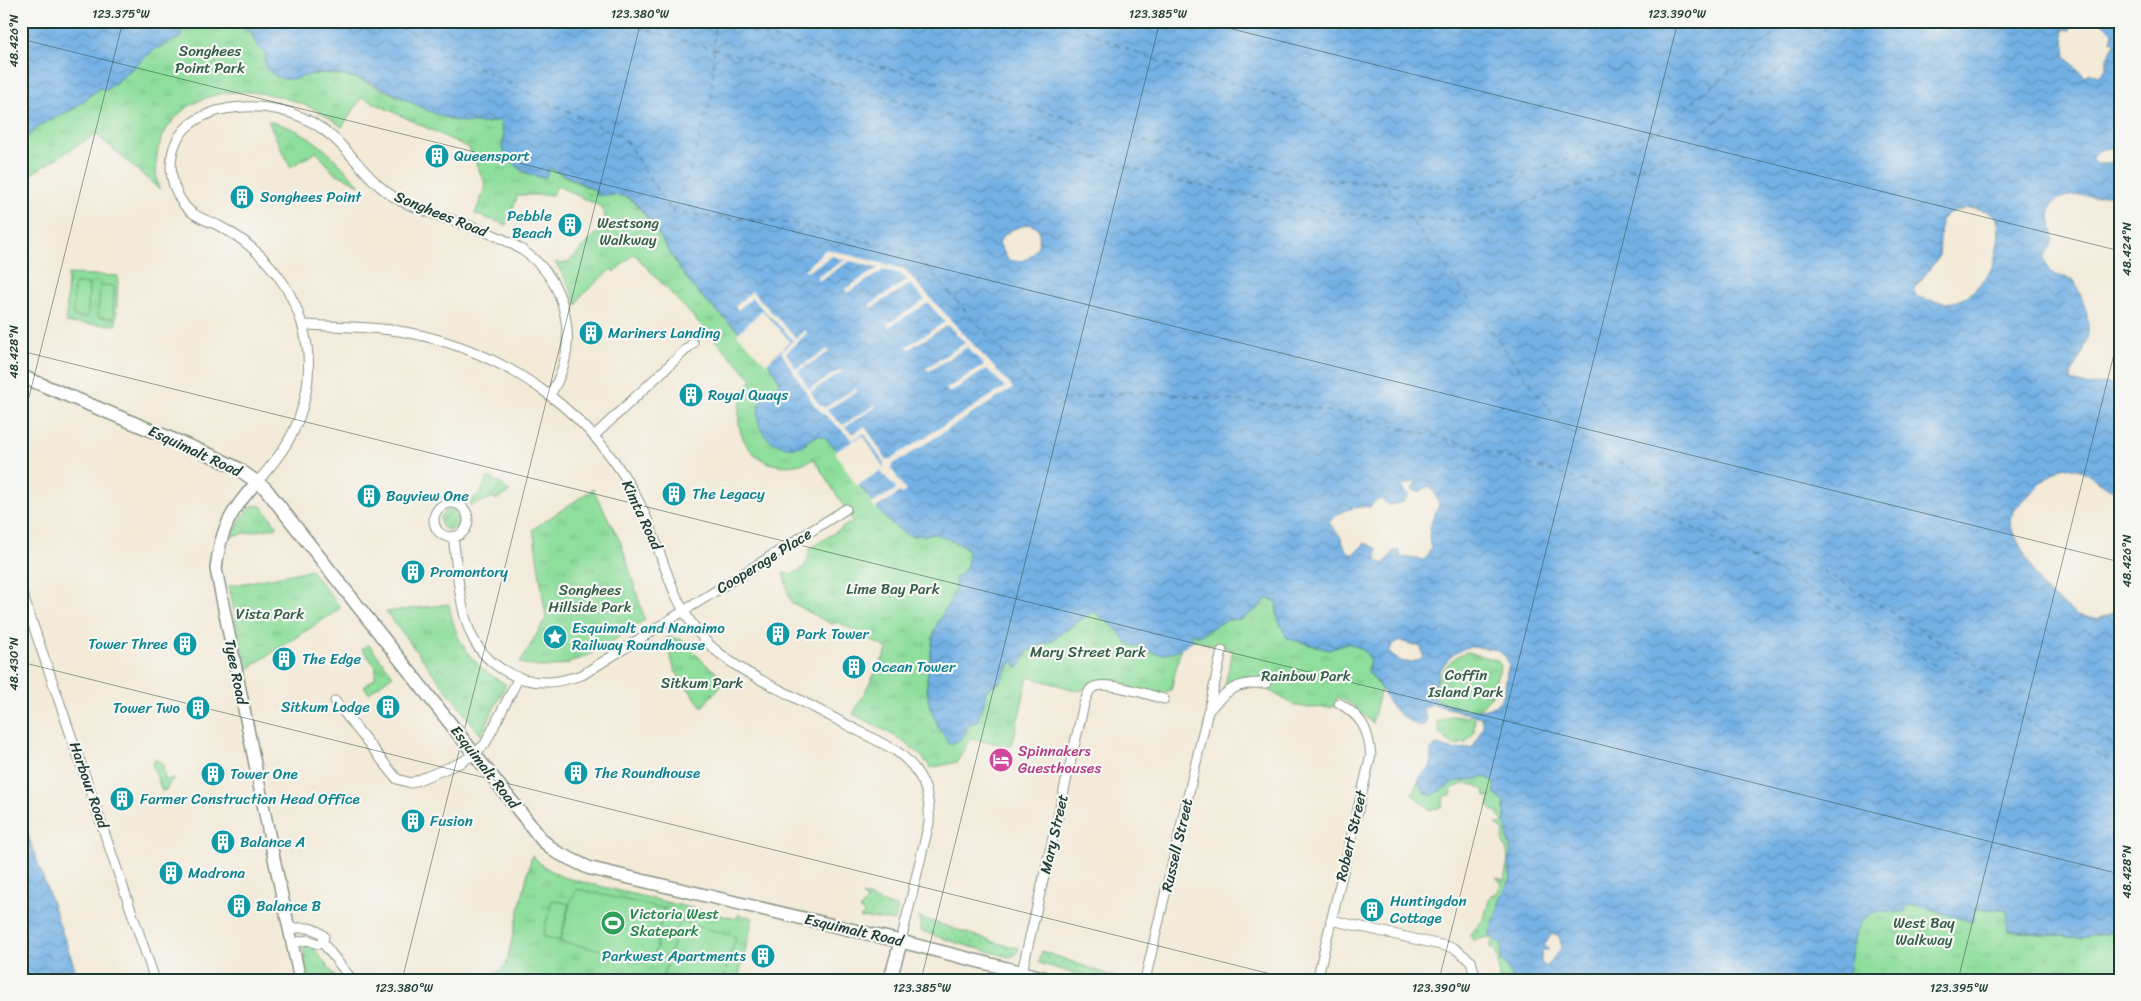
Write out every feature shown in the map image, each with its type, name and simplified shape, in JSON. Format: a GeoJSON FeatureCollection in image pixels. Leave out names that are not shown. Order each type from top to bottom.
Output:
{"type":"FeatureCollection","features":[{"type":"Feature","properties":{"kind":"main road","name":"Esquimalt Road"},"geometry":{"type":"LineString","coordinates":[[21,376],[190,445],[237,468],[257,482],[274,497],[542,840],[572,861],[589,868],[900,941],[1021,976],[1052,980]]}},
{"type":"Feature","properties":{"kind":"main road"},"geometry":{"type":"LineString","coordinates":[[890,980],[900,941]]}},
{"type":"Feature","properties":{"kind":"street","name":"Songhees Road"},"geometry":{"type":"LineString","coordinates":[[304,325],[291,297],[262,257],[231,233],[192,213],[176,192],[171,174],[171,161],[178,140],[186,128],[206,115],[230,108],[260,107],[280,110],[304,117],[328,133],[377,185],[393,195],[431,212],[506,240],[528,254],[552,281],[561,300],[566,320],[568,340],[565,361],[550,395]]}},
{"type":"Feature","properties":{"kind":"street","name":"Kimta Road"},"geometry":{"type":"LineString","coordinates":[[304,325],[378,329],[431,338],[484,356],[550,395],[578,418],[594,435],[622,472],[643,510],[683,612],[705,641],[735,665],[895,750],[921,776],[927,790],[930,806],[928,823],[900,941]]}},
{"type":"Feature","properties":{"kind":"street","name":"Tyee Road"},"geometry":{"type":"LineString","coordinates":[[300,980],[216,569],[220,538],[230,516],[280,455],[301,413],[308,378],[304,325]]}},
{"type":"Feature","properties":{"kind":"street"},"geometry":{"type":"LineString","coordinates":[[594,435],[693,343]]}},
{"type":"Feature","properties":{"kind":"street","name":"Cooperage Place"},"geometry":{"type":"LineString","coordinates":[[453,536],[465,617],[471,635],[494,664],[519,677],[544,682],[562,680],[582,674],[846,509]]}},
{"type":"Feature","properties":{"kind":"street","name":"Harbour Road"},"geometry":{"type":"LineString","coordinates":[[21,590],[155,980]]}},
{"type":"Feature","properties":{"kind":"street","name":"Russell Street"},"geometry":{"type":"LineString","coordinates":[[1145,980],[1222,651]]}},
{"type":"Feature","properties":{"kind":"street"},"geometry":{"type":"LineString","coordinates":[[335,701],[397,779],[411,783],[462,762],[485,744],[519,677]]}},
{"type":"Feature","properties":{"kind":"street","name":"Russell Street"},"geometry":{"type":"LineString","coordinates":[[1208,711],[1223,693],[1234,687],[1250,682],[1266,683]]}},
{"type":"Feature","properties":{"kind":"street","name":"Mary Street"},"geometry":{"type":"LineString","coordinates":[[1021,976],[1084,704],[1090,690],[1096,685],[1109,685],[1164,699]]}},
{"type":"Feature","properties":{"kind":"street","name":"Robert Street"},"geometry":{"type":"LineString","coordinates":[[1317,980],[1371,755],[1367,731],[1361,720],[1339,703]]}},
{"type":"Feature","properties":{"kind":"street"},"geometry":{"type":"LineString","coordinates":[[1331,920],[1454,948],[1471,961],[1476,980]]}},
{"type":"Feature","properties":{"kind":"street"},"geometry":{"type":"LineString","coordinates":[[290,929],[313,928],[324,936],[323,943],[352,980]]}},
{"type":"Feature","properties":{"kind":"street"},"geometry":{"type":"LineString","coordinates":[[293,942],[308,940],[318,944],[323,943]]}},
{"type":"Feature","properties":{"kind":"green space"},"geometry":{"type":"Polygon","coordinates":[[[179,21],[223,21],[231,26],[247,29],[250,31],[258,47],[266,55],[264,62],[312,75],[323,73],[356,78],[452,120],[487,123],[500,120],[504,137],[502,148],[522,172],[544,178],[549,168],[597,192],[596,194],[620,196],[632,201],[641,210],[690,283],[701,296],[750,342],[771,367],[780,382],[768,394],[805,443],[819,435],[826,438],[842,456],[860,486],[888,521],[912,536],[936,534],[966,547],[967,565],[955,578],[952,597],[936,627],[928,669],[927,687],[929,704],[941,731],[965,734],[969,724],[976,722],[986,698],[985,693],[989,687],[999,683],[1011,662],[1015,661],[1017,668],[1028,651],[1051,641],[1093,611],[1117,629],[1125,640],[1148,652],[1169,654],[1181,648],[1171,690],[1160,694],[1093,683],[1080,691],[1028,677],[1012,746],[970,739],[957,762],[931,768],[915,750],[905,743],[853,714],[888,649],[838,622],[831,624],[791,602],[783,573],[799,571],[808,560],[809,549],[853,521],[814,459],[794,465],[776,465],[760,458],[748,448],[741,433],[739,416],[742,398],[752,379],[634,254],[614,272],[611,269],[580,297],[577,305],[570,287],[555,262],[560,264],[567,263],[607,223],[602,207],[557,186],[552,195],[518,195],[506,225],[475,214],[486,186],[469,148],[362,97],[342,127],[323,114],[300,103],[276,96],[251,92],[226,93],[203,99],[183,111],[162,137],[158,151],[156,174],[159,189],[96,134],[21,180],[21,148],[29,135],[42,124],[75,108],[98,89],[102,88],[106,91],[154,50],[180,38],[179,21]]]}},
{"type":"Feature","properties":{"kind":"green space"},"geometry":{"type":"Polygon","coordinates":[[[268,121],[284,125],[309,137],[360,185],[333,172],[317,152],[290,167],[268,121]]]}},
{"type":"Feature","properties":{"kind":"green space"},"geometry":{"type":"Polygon","coordinates":[[[68,274],[118,276],[116,325],[66,323],[68,274]]]}},
{"type":"Feature","properties":{"kind":"green space"},"geometry":{"type":"Polygon","coordinates":[[[74,284],[89,284],[88,317],[73,316],[74,284]]]}},
{"type":"Feature","properties":{"kind":"green space"},"geometry":{"type":"Polygon","coordinates":[[[100,285],[114,286],[113,318],[98,317],[100,285]]]}},
{"type":"Feature","properties":{"kind":"green space"},"geometry":{"type":"Polygon","coordinates":[[[491,478],[502,484],[510,492],[495,500],[494,497],[470,506],[468,501],[477,495],[487,479],[491,478]]]}},
{"type":"Feature","properties":{"kind":"green space","name":"Songhees Hillside Park"},"geometry":{"type":"Polygon","coordinates":[[[593,489],[621,543],[645,620],[601,648],[570,662],[554,666],[537,667],[520,663],[546,618],[533,529],[593,489]]]}},
{"type":"Feature","properties":{"kind":"green space"},"geometry":{"type":"Polygon","coordinates":[[[254,505],[261,506],[278,527],[232,536],[244,514],[254,505]]]}},
{"type":"Feature","properties":{"kind":"green space"},"geometry":{"type":"Polygon","coordinates":[[[450,510],[457,513],[460,520],[457,527],[450,530],[443,527],[440,520],[443,513],[450,510]]]}},
{"type":"Feature","properties":{"kind":"green space","name":"Vista Park"},"geometry":{"type":"Polygon","coordinates":[[[311,570],[341,608],[246,670],[229,586],[311,570]]]}},
{"type":"Feature","properties":{"kind":"green space","name":"Rainbow Park"},"geometry":{"type":"Polygon","coordinates":[[[1267,598],[1277,602],[1277,616],[1287,638],[1329,650],[1349,643],[1365,651],[1370,659],[1368,671],[1381,689],[1372,723],[1352,704],[1337,697],[1334,707],[1309,708],[1294,705],[1268,690],[1270,678],[1244,677],[1225,685],[1233,650],[1193,640],[1191,634],[1194,632],[1198,637],[1218,624],[1228,620],[1242,619],[1260,607],[1267,598]]]}},
{"type":"Feature","properties":{"kind":"green space"},"geometry":{"type":"Polygon","coordinates":[[[449,604],[455,629],[467,651],[484,670],[506,684],[481,735],[386,612],[449,604]]]}},
{"type":"Feature","properties":{"kind":"green space","name":"Sitkum Park"},"geometry":{"type":"Polygon","coordinates":[[[669,637],[682,640],[708,666],[726,680],[702,707],[675,671],[665,639],[669,637]]]}},
{"type":"Feature","properties":{"kind":"green space"},"geometry":{"type":"Polygon","coordinates":[[[368,644],[393,675],[369,693],[364,687],[375,678],[376,667],[362,649],[368,644]]]}},
{"type":"Feature","properties":{"kind":"green space","name":"Coffin Island Park"},"geometry":{"type":"Polygon","coordinates":[[[1467,652],[1497,660],[1501,666],[1493,694],[1476,712],[1462,713],[1431,696],[1448,664],[1467,652]]]}},
{"type":"Feature","properties":{"kind":"green space","name":"Coffin Island Park"},"geometry":{"type":"Polygon","coordinates":[[[1450,716],[1475,717],[1474,732],[1466,743],[1454,745],[1440,735],[1437,722],[1450,716]]]}},
{"type":"Feature","properties":{"kind":"green space"},"geometry":{"type":"Polygon","coordinates":[[[156,759],[163,765],[165,780],[175,778],[170,782],[166,790],[162,791],[152,764],[156,759]]]}},
{"type":"Feature","properties":{"kind":"green space"},"geometry":{"type":"Polygon","coordinates":[[[1487,777],[1494,782],[1495,794],[1504,802],[1505,822],[1511,853],[1508,861],[1511,878],[1500,900],[1489,935],[1502,945],[1501,962],[1505,963],[1513,980],[1499,980],[1498,957],[1495,953],[1496,950],[1490,948],[1492,940],[1487,937],[1474,940],[1469,935],[1484,919],[1490,896],[1497,893],[1502,884],[1496,877],[1504,880],[1507,865],[1508,856],[1503,843],[1504,831],[1496,824],[1502,824],[1503,821],[1498,816],[1499,813],[1488,806],[1491,797],[1485,797],[1484,790],[1476,786],[1460,785],[1452,789],[1451,795],[1444,796],[1442,806],[1431,811],[1412,794],[1418,782],[1425,793],[1454,782],[1487,777]]]}},
{"type":"Feature","properties":{"kind":"green space"},"geometry":{"type":"Polygon","coordinates":[[[532,855],[543,866],[562,877],[737,919],[738,914],[753,918],[738,980],[488,980],[506,965],[532,855]]]}},
{"type":"Feature","properties":{"kind":"green space","name":"Victoria West Skatepark"},"geometry":{"type":"Polygon","coordinates":[[[577,889],[665,909],[657,934],[657,948],[651,960],[643,963],[636,962],[623,954],[560,942],[571,900],[577,889]]]}},
{"type":"Feature","properties":{"kind":"green space"},"geometry":{"type":"Polygon","coordinates":[[[862,895],[898,908],[895,921],[860,918],[864,914],[860,909],[867,901],[862,895]]]}},
{"type":"Feature","properties":{"kind":"green space"},"geometry":{"type":"Polygon","coordinates":[[[552,900],[569,904],[560,941],[543,936],[552,900]]]}},
{"type":"Feature","properties":{"kind":"green space","name":"West Bay Walkway"},"geometry":{"type":"Polygon","coordinates":[[[1908,904],[1921,906],[1972,922],[1975,909],[2008,909],[2008,931],[2081,938],[2120,931],[2120,950],[2117,947],[2115,951],[2120,969],[2120,980],[1846,980],[1854,939],[1863,920],[1870,914],[1880,911],[1904,912],[1908,904]]]}},
{"type":"Feature","properties":{"kind":"green space"},"geometry":{"type":"Polygon","coordinates":[[[919,917],[997,943],[1019,948],[1017,954],[1009,957],[921,931],[919,917]]]}},
{"type":"Feature","properties":{"kind":"green space"},"geometry":{"type":"Polygon","coordinates":[[[680,921],[736,937],[723,980],[677,980],[663,976],[680,921]]]}},
{"type":"Feature","properties":{"kind":"green space"},"geometry":{"type":"Polygon","coordinates":[[[305,946],[312,946],[338,980],[309,980],[303,951],[305,946]]]}},
{"type":"Feature","properties":{"kind":"green space"},"geometry":{"type":"Polygon","coordinates":[[[1042,951],[1123,980],[1095,980],[1039,963],[1042,951]]]}},
{"type":"Feature","properties":{"kind":"water"},"geometry":{"type":"Polygon","coordinates":[[[21,21],[179,21],[177,24],[182,36],[154,50],[105,91],[102,88],[98,89],[75,108],[42,124],[29,135],[21,148],[21,21]]]}},
{"type":"Feature","properties":{"kind":"water"},"geometry":{"type":"Polygon","coordinates":[[[223,21],[2076,21],[2070,30],[2063,29],[2066,57],[2085,77],[2090,73],[2100,76],[2107,67],[2107,57],[2116,42],[2111,41],[2113,33],[2101,21],[2120,21],[2120,146],[2100,150],[2091,157],[2096,164],[2120,163],[2120,193],[2096,196],[2066,196],[2054,202],[2050,217],[2053,241],[2044,257],[2051,272],[2074,280],[2088,320],[2087,337],[2083,351],[2071,376],[2071,381],[2091,386],[2102,383],[2120,386],[2120,495],[2081,470],[2063,466],[2043,481],[2013,511],[2010,526],[2041,587],[2076,615],[2097,619],[2115,612],[2120,617],[2120,931],[2081,938],[2008,930],[2007,909],[1975,909],[1972,922],[1921,906],[1908,904],[1904,912],[1880,911],[1870,914],[1863,920],[1854,939],[1846,980],[1568,980],[1563,977],[1558,980],[1513,980],[1505,963],[1501,962],[1502,945],[1489,935],[1500,900],[1511,878],[1508,861],[1511,853],[1505,822],[1504,802],[1495,794],[1494,782],[1487,777],[1454,782],[1433,795],[1425,793],[1418,782],[1421,775],[1431,767],[1431,750],[1436,745],[1455,750],[1473,747],[1483,726],[1481,717],[1433,704],[1423,708],[1427,720],[1422,727],[1410,721],[1395,709],[1368,671],[1370,659],[1365,651],[1349,643],[1329,650],[1287,638],[1277,616],[1277,602],[1267,598],[1260,607],[1242,619],[1228,620],[1218,624],[1197,637],[1194,632],[1191,634],[1194,639],[1171,653],[1165,654],[1158,654],[1129,644],[1118,630],[1093,611],[1051,641],[1028,651],[1018,669],[1015,661],[1011,662],[999,683],[989,687],[985,693],[986,698],[976,723],[969,724],[961,740],[949,744],[932,713],[927,682],[936,627],[952,597],[955,578],[967,565],[966,547],[936,534],[912,536],[905,534],[888,521],[860,486],[842,456],[826,438],[818,435],[805,442],[806,444],[796,447],[786,447],[769,439],[759,424],[758,414],[760,403],[764,397],[780,382],[772,368],[751,342],[691,284],[649,219],[632,200],[620,195],[596,195],[597,191],[550,168],[545,178],[519,168],[510,160],[502,148],[504,137],[500,120],[480,123],[461,122],[443,117],[374,84],[338,74],[321,73],[292,79],[279,78],[265,67],[266,55],[258,47],[251,32],[240,27],[230,28],[223,21]],[[1968,208],[1949,213],[1941,220],[1939,257],[1913,290],[1917,297],[1940,302],[1951,302],[1962,299],[1969,294],[1990,271],[1997,251],[1999,234],[1997,219],[1994,215],[1981,210],[1968,208]],[[1029,224],[1015,228],[1004,235],[999,243],[1008,260],[1016,261],[1028,258],[1033,254],[1039,242],[1039,235],[1038,228],[1029,224]],[[1417,481],[1400,486],[1409,495],[1403,502],[1389,505],[1381,499],[1375,501],[1370,507],[1359,507],[1341,512],[1329,523],[1340,536],[1346,550],[1353,555],[1365,543],[1377,549],[1376,560],[1384,564],[1394,551],[1400,551],[1400,557],[1425,560],[1431,548],[1430,526],[1439,505],[1435,493],[1429,486],[1419,492],[1412,490],[1417,481]],[[1400,641],[1393,644],[1389,652],[1401,661],[1410,662],[1423,657],[1421,647],[1400,641]],[[1468,647],[1453,655],[1443,666],[1439,674],[1433,698],[1450,705],[1471,710],[1490,708],[1498,703],[1503,695],[1509,665],[1503,654],[1493,649],[1468,647]],[[1551,935],[1544,946],[1549,950],[1542,950],[1541,962],[1546,967],[1562,947],[1559,936],[1551,935]]]}},
{"type":"Feature","properties":{"kind":"water"},"geometry":{"type":"Polygon","coordinates":[[[21,815],[79,980],[21,980],[21,815]]]}},
{"type":"Feature","properties":{"kind":"pier"},"geometry":{"type":"Polygon","coordinates":[[[826,249],[904,269],[1013,388],[892,465],[891,468],[906,491],[902,494],[900,492],[875,509],[871,504],[897,489],[880,471],[857,486],[835,452],[863,435],[884,468],[884,464],[864,433],[853,440],[815,406],[781,352],[793,340],[752,298],[738,310],[735,307],[752,291],[796,338],[805,330],[807,333],[786,353],[796,369],[828,349],[829,352],[798,371],[809,389],[840,370],[842,372],[811,392],[818,403],[824,408],[856,388],[857,391],[826,410],[843,425],[875,405],[876,407],[845,427],[853,434],[865,426],[887,461],[1005,387],[987,369],[949,393],[946,389],[984,365],[967,347],[929,371],[926,368],[965,343],[948,325],[909,349],[907,346],[945,322],[928,303],[889,327],[887,324],[925,300],[910,284],[871,308],[869,305],[907,280],[901,274],[884,270],[847,293],[845,289],[878,268],[850,261],[819,281],[817,277],[845,260],[832,256],[807,272],[804,270],[826,249]]]}},
{"type":"Feature","properties":{"kind":"pier"},"geometry":{"type":"Polygon","coordinates":[[[762,310],[790,341],[766,364],[737,334],[762,310]]]}},
{"type":"Feature","properties":{"kind":"ferry route"},"geometry":{"type":"LineString","coordinates":[[389,21],[510,84],[624,138],[672,213]]}},
{"type":"Feature","properties":{"kind":"ferry route"},"geometry":{"type":"LineString","coordinates":[[617,21],[1182,182],[1335,213],[1466,221],[1673,156],[1814,42],[1832,21]]}},
{"type":"Feature","properties":{"kind":"ferry route"},"geometry":{"type":"LineString","coordinates":[[709,21],[1016,103],[1168,148],[1318,179],[1476,188],[1658,131],[1790,21]]}},
{"type":"Feature","properties":{"kind":"ferry route"},"geometry":{"type":"LineString","coordinates":[[672,213],[691,168],[712,93],[715,21]]}},
{"type":"Feature","properties":{"kind":"ferry route"},"geometry":{"type":"LineString","coordinates":[[1064,21],[1151,59],[1311,106],[1352,139],[1561,426],[1634,470],[1797,555],[2040,704],[2120,748]]}},
{"type":"Feature","properties":{"kind":"ferry route"},"geometry":{"type":"LineString","coordinates":[[672,213],[797,224],[914,253],[1047,402],[1138,391],[1319,409],[1447,439],[1624,494],[1786,575],[2029,722],[2120,764]]}},
{"type":"Feature","properties":{"kind":"place","name":"Queensport"},"geometry":{"type":"Point","coordinates":[437,156]}},
{"type":"Feature","properties":{"kind":"place","name":"Songhees Point"},"geometry":{"type":"Point","coordinates":[242,197]}},
{"type":"Feature","properties":{"kind":"place","name":"Pebble Beach"},"geometry":{"type":"Point","coordinates":[570,225]}},
{"type":"Feature","properties":{"kind":"place","name":"Mariners Landing"},"geometry":{"type":"Point","coordinates":[591,333]}},
{"type":"Feature","properties":{"kind":"place","name":"Royal Quays"},"geometry":{"type":"Point","coordinates":[691,395]}},
{"type":"Feature","properties":{"kind":"place","name":"The Legacy"},"geometry":{"type":"Point","coordinates":[674,494]}},
{"type":"Feature","properties":{"kind":"place","name":"Bayview One"},"geometry":{"type":"Point","coordinates":[369,496]}},
{"type":"Feature","properties":{"kind":"place","name":"Promontory"},"geometry":{"type":"Point","coordinates":[413,572]}},
{"type":"Feature","properties":{"kind":"place","name":"Park Tower"},"geometry":{"type":"Point","coordinates":[778,634]}},
{"type":"Feature","properties":{"kind":"place","name":"Esquimalt and Nanaimo Railway Roundhouse"},"geometry":{"type":"Point","coordinates":[555,637]}},
{"type":"Feature","properties":{"kind":"place","name":"Tower Three"},"geometry":{"type":"Point","coordinates":[185,644]}},
{"type":"Feature","properties":{"kind":"place","name":"The Edge"},"geometry":{"type":"Point","coordinates":[284,659]}},
{"type":"Feature","properties":{"kind":"place","name":"Ocean Tower"},"geometry":{"type":"Point","coordinates":[854,667]}},
{"type":"Feature","properties":{"kind":"place","name":"Sitkum Lodge"},"geometry":{"type":"Point","coordinates":[388,707]}},
{"type":"Feature","properties":{"kind":"place","name":"Tower Two"},"geometry":{"type":"Point","coordinates":[198,708]}},
{"type":"Feature","properties":{"kind":"place","name":"Spinnakers Guesthouses"},"geometry":{"type":"Point","coordinates":[1001,760]}},
{"type":"Feature","properties":{"kind":"place","name":"The Roundhouse"},"geometry":{"type":"Point","coordinates":[576,773]}},
{"type":"Feature","properties":{"kind":"place","name":"Tower One"},"geometry":{"type":"Point","coordinates":[213,774]}},
{"type":"Feature","properties":{"kind":"place","name":"Farmer Construction Head Office"},"geometry":{"type":"Point","coordinates":[122,799]}},
{"type":"Feature","properties":{"kind":"place","name":"Fusion"},"geometry":{"type":"Point","coordinates":[413,821]}},
{"type":"Feature","properties":{"kind":"place","name":"Balance A"},"geometry":{"type":"Point","coordinates":[223,842]}},
{"type":"Feature","properties":{"kind":"place","name":"Madrona"},"geometry":{"type":"Point","coordinates":[171,873]}},
{"type":"Feature","properties":{"kind":"place","name":"Balance B"},"geometry":{"type":"Point","coordinates":[239,906]}},
{"type":"Feature","properties":{"kind":"place","name":"Huntingdon Cottage"},"geometry":{"type":"Point","coordinates":[1372,910]}},
{"type":"Feature","properties":{"kind":"place","name":"Victoria West Skatepark"},"geometry":{"type":"Point","coordinates":[613,923]}},
{"type":"Feature","properties":{"kind":"place","name":"Parkwest Apartments"},"geometry":{"type":"Point","coordinates":[763,956]}},
{"type":"Feature","properties":{"kind":"park label","name":"Songhees Point Park"},"geometry":{"type":"Point","coordinates":[210,60]}},
{"type":"Feature","properties":{"kind":"park label","name":"Westsong Walkway"},"geometry":{"type":"Point","coordinates":[628,232]}},
{"type":"Feature","properties":{"kind":"park label","name":"Lime Bay Park"},"geometry":{"type":"Point","coordinates":[893,589]}},
{"type":"Feature","properties":{"kind":"park label","name":"Mary Street Park"},"geometry":{"type":"Point","coordinates":[1088,652]}}]}
